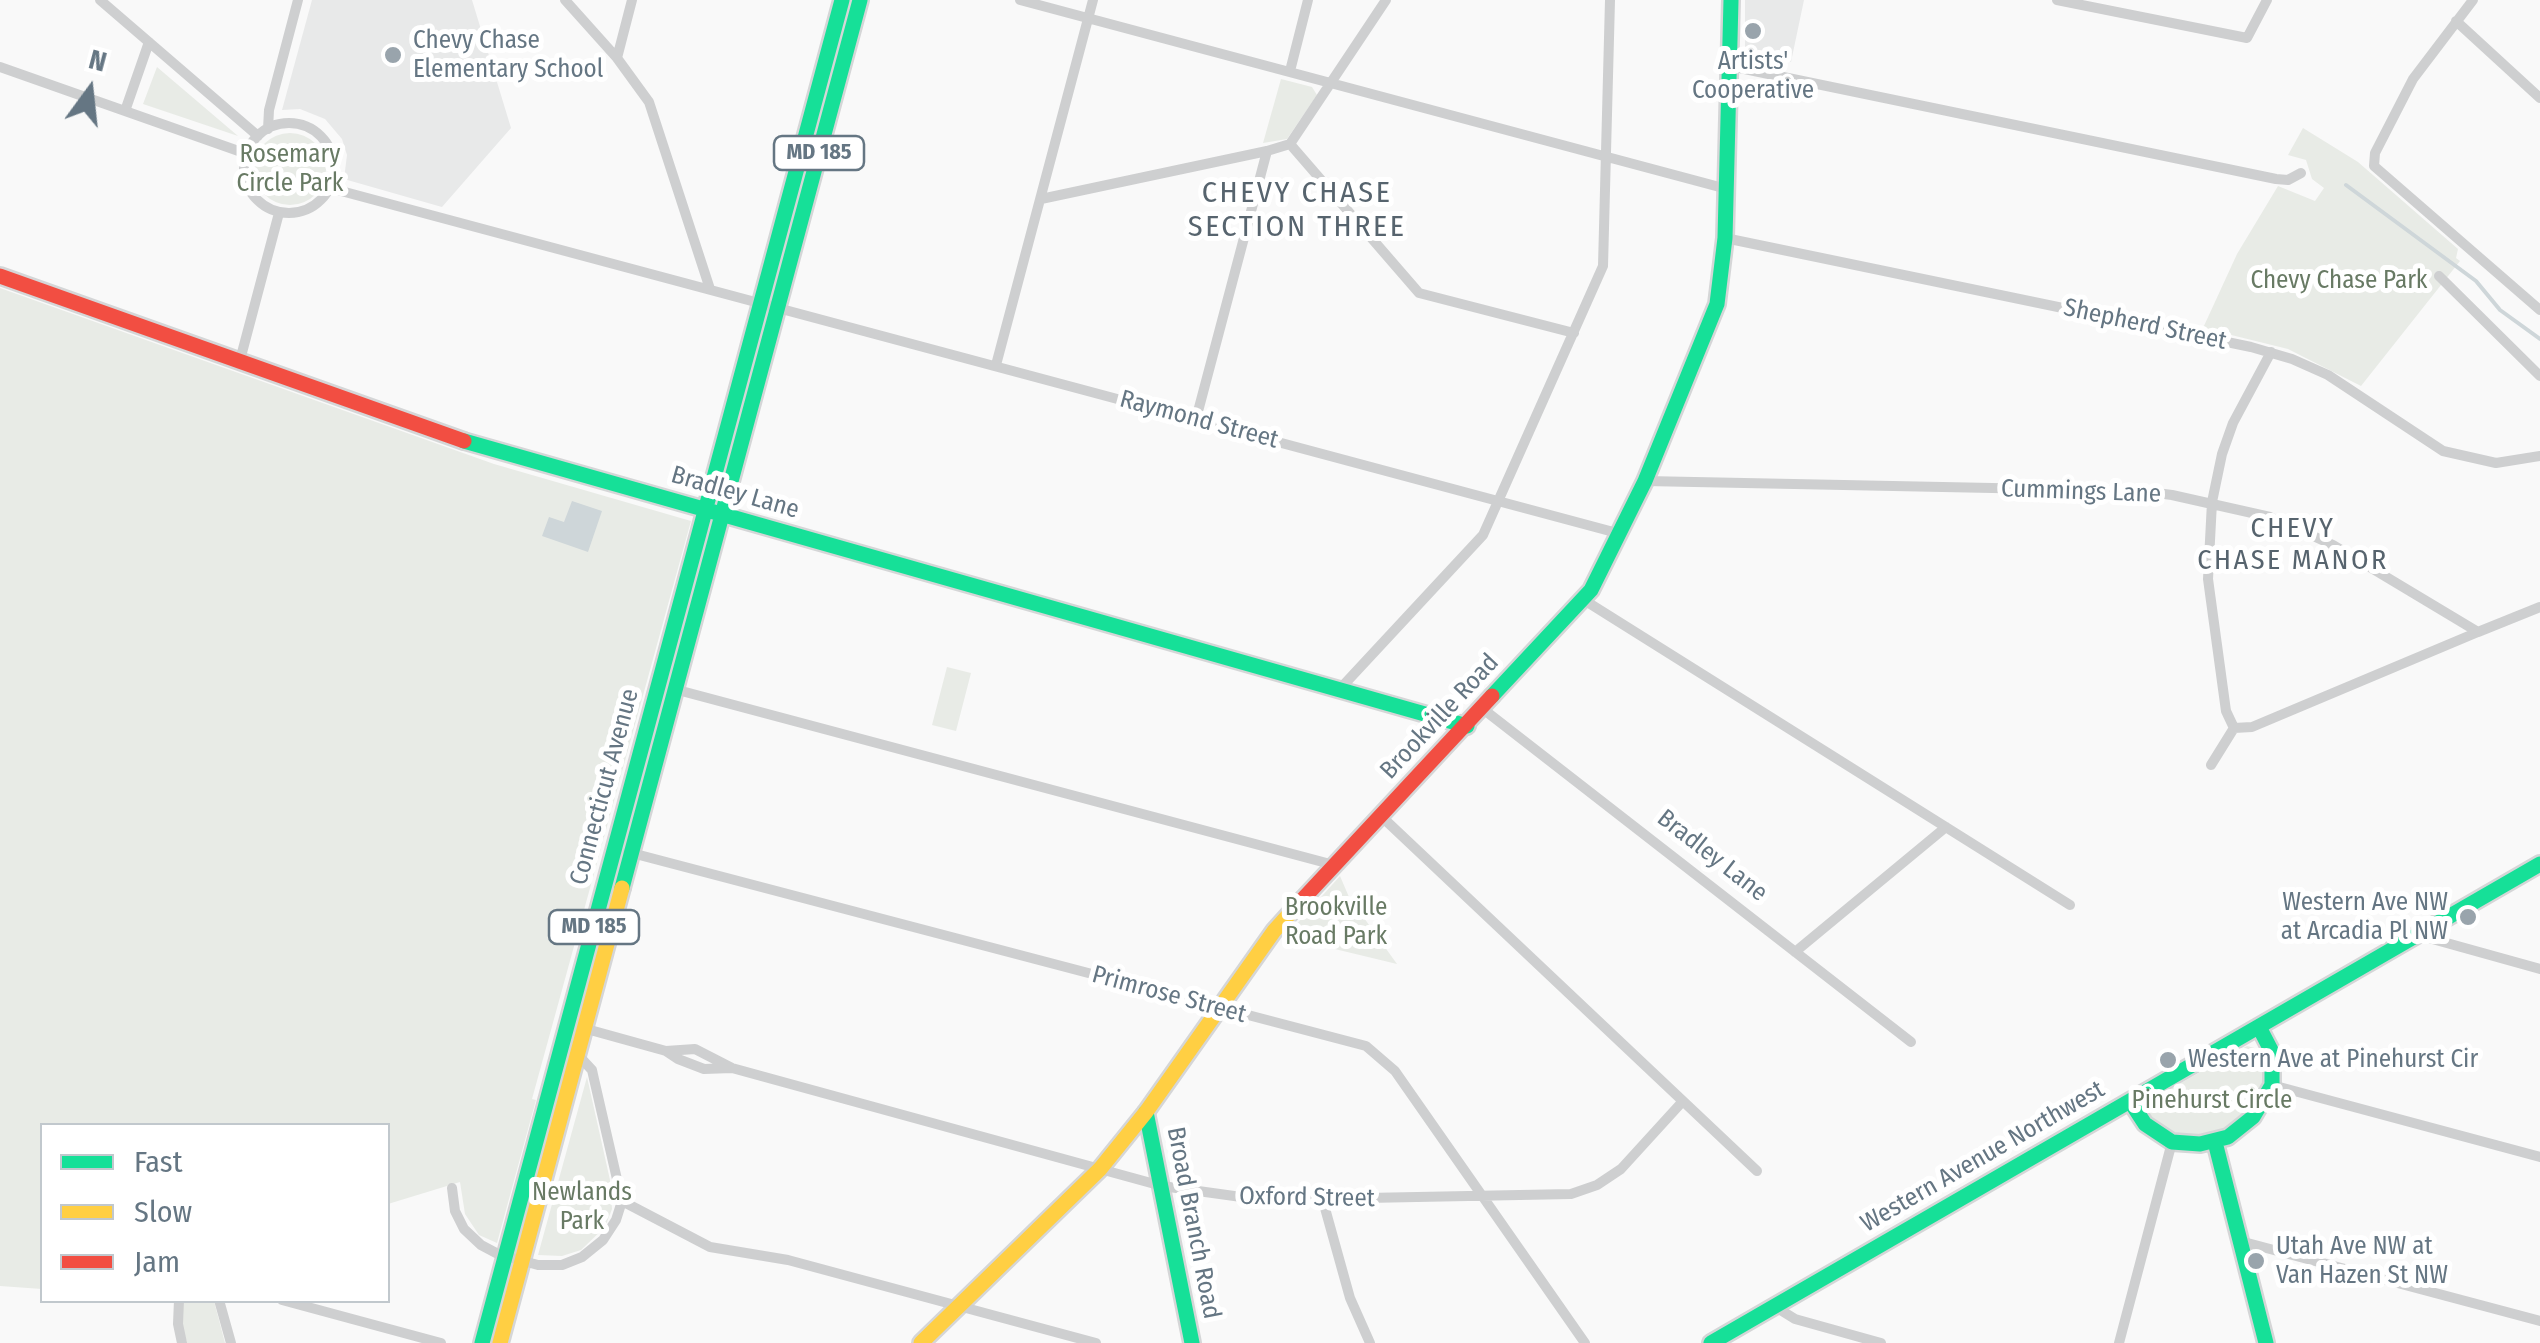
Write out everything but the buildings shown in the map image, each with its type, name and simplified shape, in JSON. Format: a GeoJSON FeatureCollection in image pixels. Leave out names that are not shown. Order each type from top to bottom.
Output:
{"type":"FeatureCollection","features":[{"type":"Feature","properties":{"kind":"main road","name":"Connecticut Avenue"},"geometry":{"type":"LineString","coordinates":[[666,687],[722,515],[842,0]]}},
{"type":"Feature","properties":{"kind":"main road","name":"Connecticut Avenue"},"geometry":{"type":"LineString","coordinates":[[500,1343],[514,1259],[666,687],[705,510],[860,0]]}},
{"type":"Feature","properties":{"kind":"main road","name":"Brookville Road"},"geometry":{"type":"LineString","coordinates":[[921,1343],[1100,1169],[1146,1112],[1274,930],[1584,600],[1645,481],[1711,324],[1719,293],[1725,238],[1731,0]]}},
{"type":"Feature","properties":{"kind":"main road","name":"Bradley Lane"},"geometry":{"type":"LineString","coordinates":[[0,276],[497,454],[1467,726]]}},
{"type":"Feature","properties":{"kind":"main road","name":"Western Avenue Northwest"},"geometry":{"type":"LineString","coordinates":[[1710,1343],[2540,864]]}},
{"type":"Feature","properties":{"kind":"main road","name":"Connecticut Avenue"},"geometry":{"type":"LineString","coordinates":[[482,1343],[514,1259],[577,1054],[576,1026]]}},
{"type":"Feature","properties":{"kind":"main road"},"geometry":{"type":"LineString","coordinates":[[2130,1101],[2145,1124],[2172,1142],[2215,1142],[2236,1132],[2266,1100],[2272,1085],[2273,1057],[2259,1027]]}},
{"type":"Feature","properties":{"kind":"main road","name":"Broad Branch Road"},"geometry":{"type":"LineString","coordinates":[[1146,1112],[1192,1343]]}},
{"type":"Feature","properties":{"kind":"main road"},"geometry":{"type":"LineString","coordinates":[[2215,1142],[2266,1343]]}},
{"type":"Feature","properties":{"kind":"street"},"geometry":{"type":"LineString","coordinates":[[100,0],[258,136]]}},
{"type":"Feature","properties":{"kind":"street"},"geometry":{"type":"LineString","coordinates":[[268,128],[269,110],[298,0]]}},
{"type":"Feature","properties":{"kind":"street"},"geometry":{"type":"LineString","coordinates":[[565,0],[639,84],[654,114],[710,289]]}},
{"type":"Feature","properties":{"kind":"street"},"geometry":{"type":"LineString","coordinates":[[617,58],[632,0]]}},
{"type":"Feature","properties":{"kind":"street"},"geometry":{"type":"LineString","coordinates":[[1020,0],[1727,189]]}},
{"type":"Feature","properties":{"kind":"street"},"geometry":{"type":"LineString","coordinates":[[996,366],[1094,0]]}},
{"type":"Feature","properties":{"kind":"street"},"geometry":{"type":"LineString","coordinates":[[1290,71],[1308,0]]}},
{"type":"Feature","properties":{"kind":"street"},"geometry":{"type":"LineString","coordinates":[[1041,198],[1290,144],[1386,0]]}},
{"type":"Feature","properties":{"kind":"street"},"geometry":{"type":"LineString","coordinates":[[1338,691],[1475,547],[1603,266],[1610,0]]}},
{"type":"Feature","properties":{"kind":"street"},"geometry":{"type":"LineString","coordinates":[[2057,0],[2097,4],[2247,38],[2266,0]]}},
{"type":"Feature","properties":{"kind":"street"},"geometry":{"type":"LineString","coordinates":[[2473,0],[2413,79],[2374,166],[2540,310]]}},
{"type":"Feature","properties":{"kind":"street"},"geometry":{"type":"LineString","coordinates":[[2456,21],[2540,98]]}},
{"type":"Feature","properties":{"kind":"street"},"geometry":{"type":"LineString","coordinates":[[125,111],[149,42]]}},
{"type":"Feature","properties":{"kind":"street"},"geometry":{"type":"LineString","coordinates":[[1730,66],[2276,179],[2288,180],[2301,173]]}},
{"type":"Feature","properties":{"kind":"street"},"geometry":{"type":"LineString","coordinates":[[0,67],[246,154]]}},
{"type":"Feature","properties":{"kind":"street"},"geometry":{"type":"LineString","coordinates":[[296,124],[321,136],[334,161],[330,188],[309,209],[295,214],[280,212],[265,207],[254,197],[244,169],[246,154],[268,128],[296,124]]}},
{"type":"Feature","properties":{"kind":"street"},"geometry":{"type":"LineString","coordinates":[[1290,144],[1419,293],[1574,333]]}},
{"type":"Feature","properties":{"kind":"street"},"geometry":{"type":"LineString","coordinates":[[1196,419],[1267,151]]}},
{"type":"Feature","properties":{"kind":"street","name":"Raymond Street"},"geometry":{"type":"LineString","coordinates":[[330,188],[1621,534]]}},
{"type":"Feature","properties":{"kind":"street"},"geometry":{"type":"LineString","coordinates":[[239,364],[280,212]]}},
{"type":"Feature","properties":{"kind":"street","name":"Shepherd Street"},"geometry":{"type":"LineString","coordinates":[[1725,238],[2271,352],[2341,382],[2443,451],[2496,463],[2540,456]]}},
{"type":"Feature","properties":{"kind":"street"},"geometry":{"type":"LineString","coordinates":[[2439,276],[2540,376]]}},
{"type":"Feature","properties":{"kind":"street"},"geometry":{"type":"LineString","coordinates":[[2234,728],[2226,711],[2208,578],[2212,502],[2222,454],[2234,423],[2271,352]]}},
{"type":"Feature","properties":{"kind":"street","name":"Cummings Lane"},"geometry":{"type":"LineString","coordinates":[[1645,481],[2141,491],[2212,502],[2270,517],[2333,544],[2478,632]]}},
{"type":"Feature","properties":{"kind":"street"},"geometry":{"type":"LineString","coordinates":[[1584,600],[2070,905]]}},
{"type":"Feature","properties":{"kind":"street"},"geometry":{"type":"LineString","coordinates":[[2234,728],[2252,726],[2540,606]]}},
{"type":"Feature","properties":{"kind":"street"},"geometry":{"type":"LineString","coordinates":[[666,687],[1334,865]]}},
{"type":"Feature","properties":{"kind":"street","name":"Bradley Lane"},"geometry":{"type":"LineString","coordinates":[[1483,709],[1911,1042]]}},
{"type":"Feature","properties":{"kind":"street"},"geometry":{"type":"LineString","coordinates":[[2212,765],[2234,728]]}},
{"type":"Feature","properties":{"kind":"street"},"geometry":{"type":"LineString","coordinates":[[1381,816],[1757,1171]]}},
{"type":"Feature","properties":{"kind":"street"},"geometry":{"type":"LineString","coordinates":[[1795,952],[1946,827]]}},
{"type":"Feature","properties":{"kind":"street","name":"Primrose Street"},"geometry":{"type":"LineString","coordinates":[[623,851],[1354,1041],[1379,1054],[1395,1071],[1585,1343]]}},
{"type":"Feature","properties":{"kind":"street"},"geometry":{"type":"LineString","coordinates":[[2418,935],[2540,969]]}},
{"type":"Feature","properties":{"kind":"street","name":"Oxford Street"},"geometry":{"type":"LineString","coordinates":[[576,1026],[666,1051],[704,1069],[732,1068]]}},
{"type":"Feature","properties":{"kind":"street","name":"Oxford Street"},"geometry":{"type":"LineString","coordinates":[[666,1051],[695,1048],[732,1068],[1162,1186],[1263,1200],[1571,1194],[1597,1185],[1621,1169],[1683,1101]]}},
{"type":"Feature","properties":{"kind":"street"},"geometry":{"type":"LineString","coordinates":[[452,1188],[464,1230],[481,1245],[514,1259],[550,1266],[582,1257],[611,1230],[622,1201],[592,1070],[577,1054]]}},
{"type":"Feature","properties":{"kind":"street"},"geometry":{"type":"LineString","coordinates":[[2272,1085],[2540,1157]]}},
{"type":"Feature","properties":{"kind":"street"},"geometry":{"type":"LineString","coordinates":[[2119,1343],[2172,1142]]}},
{"type":"Feature","properties":{"kind":"street"},"geometry":{"type":"LineString","coordinates":[[622,1201],[710,1247],[788,1260],[1096,1343]]}},
{"type":"Feature","properties":{"kind":"street"},"geometry":{"type":"LineString","coordinates":[[1323,1201],[1350,1298],[1370,1343]]}},
{"type":"Feature","properties":{"kind":"street"},"geometry":{"type":"LineString","coordinates":[[2240,1241],[2540,1320]]}},
{"type":"Feature","properties":{"kind":"street"},"geometry":{"type":"LineString","coordinates":[[179,1303],[182,1343]]}},
{"type":"Feature","properties":{"kind":"street"},"geometry":{"type":"LineString","coordinates":[[220,1303],[230,1343]]}},
{"type":"Feature","properties":{"kind":"street"},"geometry":{"type":"LineString","coordinates":[[293,1303],[441,1343]]}},
{"type":"Feature","properties":{"kind":"street"},"geometry":{"type":"LineString","coordinates":[[1774,1306],[1795,1319],[1881,1343]]}},
{"type":"Feature","properties":{"kind":"shaded area","name":"Chevy Chase Elementary School"},"geometry":{"type":"Polygon","coordinates":[[[312,0],[472,0],[511,128],[442,207],[344,179],[347,155],[342,139],[325,119],[300,109],[282,110],[312,0]]]}},
{"type":"Feature","properties":{"kind":"shaded area"},"geometry":{"type":"Polygon","coordinates":[[[1745,0],[1804,0],[1791,62],[1745,53],[1745,0]]]}},
{"type":"Feature","properties":{"kind":"shaded area"},"geometry":{"type":"Polygon","coordinates":[[[572,501],[602,511],[588,552],[542,536],[549,517],[564,522],[572,501]]]}},
{"type":"Feature","properties":{"kind":"green space"},"geometry":{"type":"Polygon","coordinates":[[[157,67],[238,136],[143,104],[157,67]]]}},
{"type":"Feature","properties":{"kind":"green space"},"geometry":{"type":"Polygon","coordinates":[[[1281,79],[1312,87],[1317,95],[1287,139],[1263,143],[1281,79]]]}},
{"type":"Feature","properties":{"kind":"green space","name":"Chevy Chase Park"},"geometry":{"type":"Polygon","coordinates":[[[2303,128],[2358,162],[2458,249],[2456,258],[2460,261],[2361,386],[2288,349],[2203,328],[2237,254],[2278,186],[2315,201],[2324,188],[2312,179],[2306,160],[2288,155],[2303,128]]]}},
{"type":"Feature","properties":{"kind":"green space","name":"Rosemary Circle Park"},"geometry":{"type":"Polygon","coordinates":[[[290,133],[304,135],[316,143],[324,155],[324,183],[316,195],[304,203],[290,205],[276,203],[264,195],[256,183],[254,169],[256,155],[264,143],[276,135],[290,133]]]}},
{"type":"Feature","properties":{"kind":"green space"},"geometry":{"type":"Polygon","coordinates":[[[0,288],[494,464],[691,521],[532,1099],[536,1100],[497,1243],[479,1235],[465,1214],[460,1182],[390,1203],[390,1123],[40,1123],[40,1289],[0,1286],[0,288]]]}},
{"type":"Feature","properties":{"kind":"green space"},"geometry":{"type":"Polygon","coordinates":[[[947,667],[971,673],[956,731],[932,725],[947,667]]]}},
{"type":"Feature","properties":{"kind":"green space","name":"Brookville Road Park"},"geometry":{"type":"Polygon","coordinates":[[[1340,876],[1349,897],[1397,964],[1285,937],[1340,876]]]}},
{"type":"Feature","properties":{"kind":"green space","name":"Pinehurst Circle"},"geometry":{"type":"Polygon","coordinates":[[[2247,1046],[2262,1050],[2266,1074],[2261,1091],[2239,1119],[2225,1129],[2197,1136],[2172,1132],[2150,1118],[2149,1105],[2154,1098],[2247,1046]]]}},
{"type":"Feature","properties":{"kind":"green space","name":"Newlands Park"},"geometry":{"type":"Polygon","coordinates":[[[587,1077],[610,1180],[612,1209],[605,1227],[581,1250],[562,1256],[538,1255],[587,1077]]]}},
{"type":"Feature","properties":{"kind":"green space"},"geometry":{"type":"Polygon","coordinates":[[[183,1303],[215,1303],[225,1343],[187,1343],[181,1321],[183,1303]]]}},
{"type":"Feature","properties":{"kind":"waterway"},"geometry":{"type":"LineString","coordinates":[[2346,185],[2476,281],[2500,310],[2540,339]]}},
{"type":"Feature","properties":{"kind":"traffic: fast"},"geometry":{"type":"LineString","coordinates":[[482,1343],[842,0]]}},
{"type":"Feature","properties":{"kind":"traffic: fast"},"geometry":{"type":"LineString","coordinates":[[622,888],[860,0]]}},
{"type":"Feature","properties":{"kind":"traffic: fast"},"geometry":{"type":"LineString","coordinates":[[1492,696],[1591,590],[1645,481],[1717,304],[1725,238],[1731,0]]}},
{"type":"Feature","properties":{"kind":"traffic: fast"},"geometry":{"type":"LineString","coordinates":[[464,441],[1467,726]]}},
{"type":"Feature","properties":{"kind":"traffic: fast"},"geometry":{"type":"LineString","coordinates":[[1711,1343],[2540,864]]}},
{"type":"Feature","properties":{"kind":"traffic: fast"},"geometry":{"type":"LineString","coordinates":[[2130,1101],[2145,1124],[2172,1142],[2200,1144],[2228,1137],[2253,1117],[2272,1085],[2272,1052],[2259,1027]]}},
{"type":"Feature","properties":{"kind":"traffic: fast"},"geometry":{"type":"LineString","coordinates":[[1146,1112],[1192,1343]]}},
{"type":"Feature","properties":{"kind":"traffic: fast"},"geometry":{"type":"LineString","coordinates":[[2215,1142],[2266,1343]]}},
{"type":"Feature","properties":{"kind":"traffic: slow"},"geometry":{"type":"LineString","coordinates":[[500,1343],[622,888]]}},
{"type":"Feature","properties":{"kind":"traffic: slow"},"geometry":{"type":"LineString","coordinates":[[921,1343],[1100,1169],[1146,1112],[1274,931],[1302,900]]}},
{"type":"Feature","properties":{"kind":"traffic: jam"},"geometry":{"type":"LineString","coordinates":[[0,276],[464,441]]}},
{"type":"Feature","properties":{"kind":"traffic: jam"},"geometry":{"type":"LineString","coordinates":[[1302,900],[1492,696]]}},
{"type":"Feature","properties":{"kind":"place","name":"Artists' Cooperative"},"geometry":{"type":"Point","coordinates":[1753,31]}},
{"type":"Feature","properties":{"kind":"place","name":"Chevy Chase Elementary School"},"geometry":{"type":"Point","coordinates":[393,55]}},
{"type":"Feature","properties":{"kind":"place","name":"Western Ave NW at Arcadia Pl NW"},"geometry":{"type":"Point","coordinates":[2468,917]}},
{"type":"Feature","properties":{"kind":"place","name":"Western Ave at Pinehurst Cir"},"geometry":{"type":"Point","coordinates":[2168,1060]}},
{"type":"Feature","properties":{"kind":"place","name":"Utah Ave NW at Van Hazen St NW"},"geometry":{"type":"Point","coordinates":[2256,1261]}},
{"type":"Feature","properties":{"kind":"district","name":"CHEVY CHASE SECTION THREE"},"geometry":{"type":"Point","coordinates":[1297,211]}},
{"type":"Feature","properties":{"kind":"district","name":"CHEVY CHASE MANOR"},"geometry":{"type":"Point","coordinates":[2293,545]}}]}
